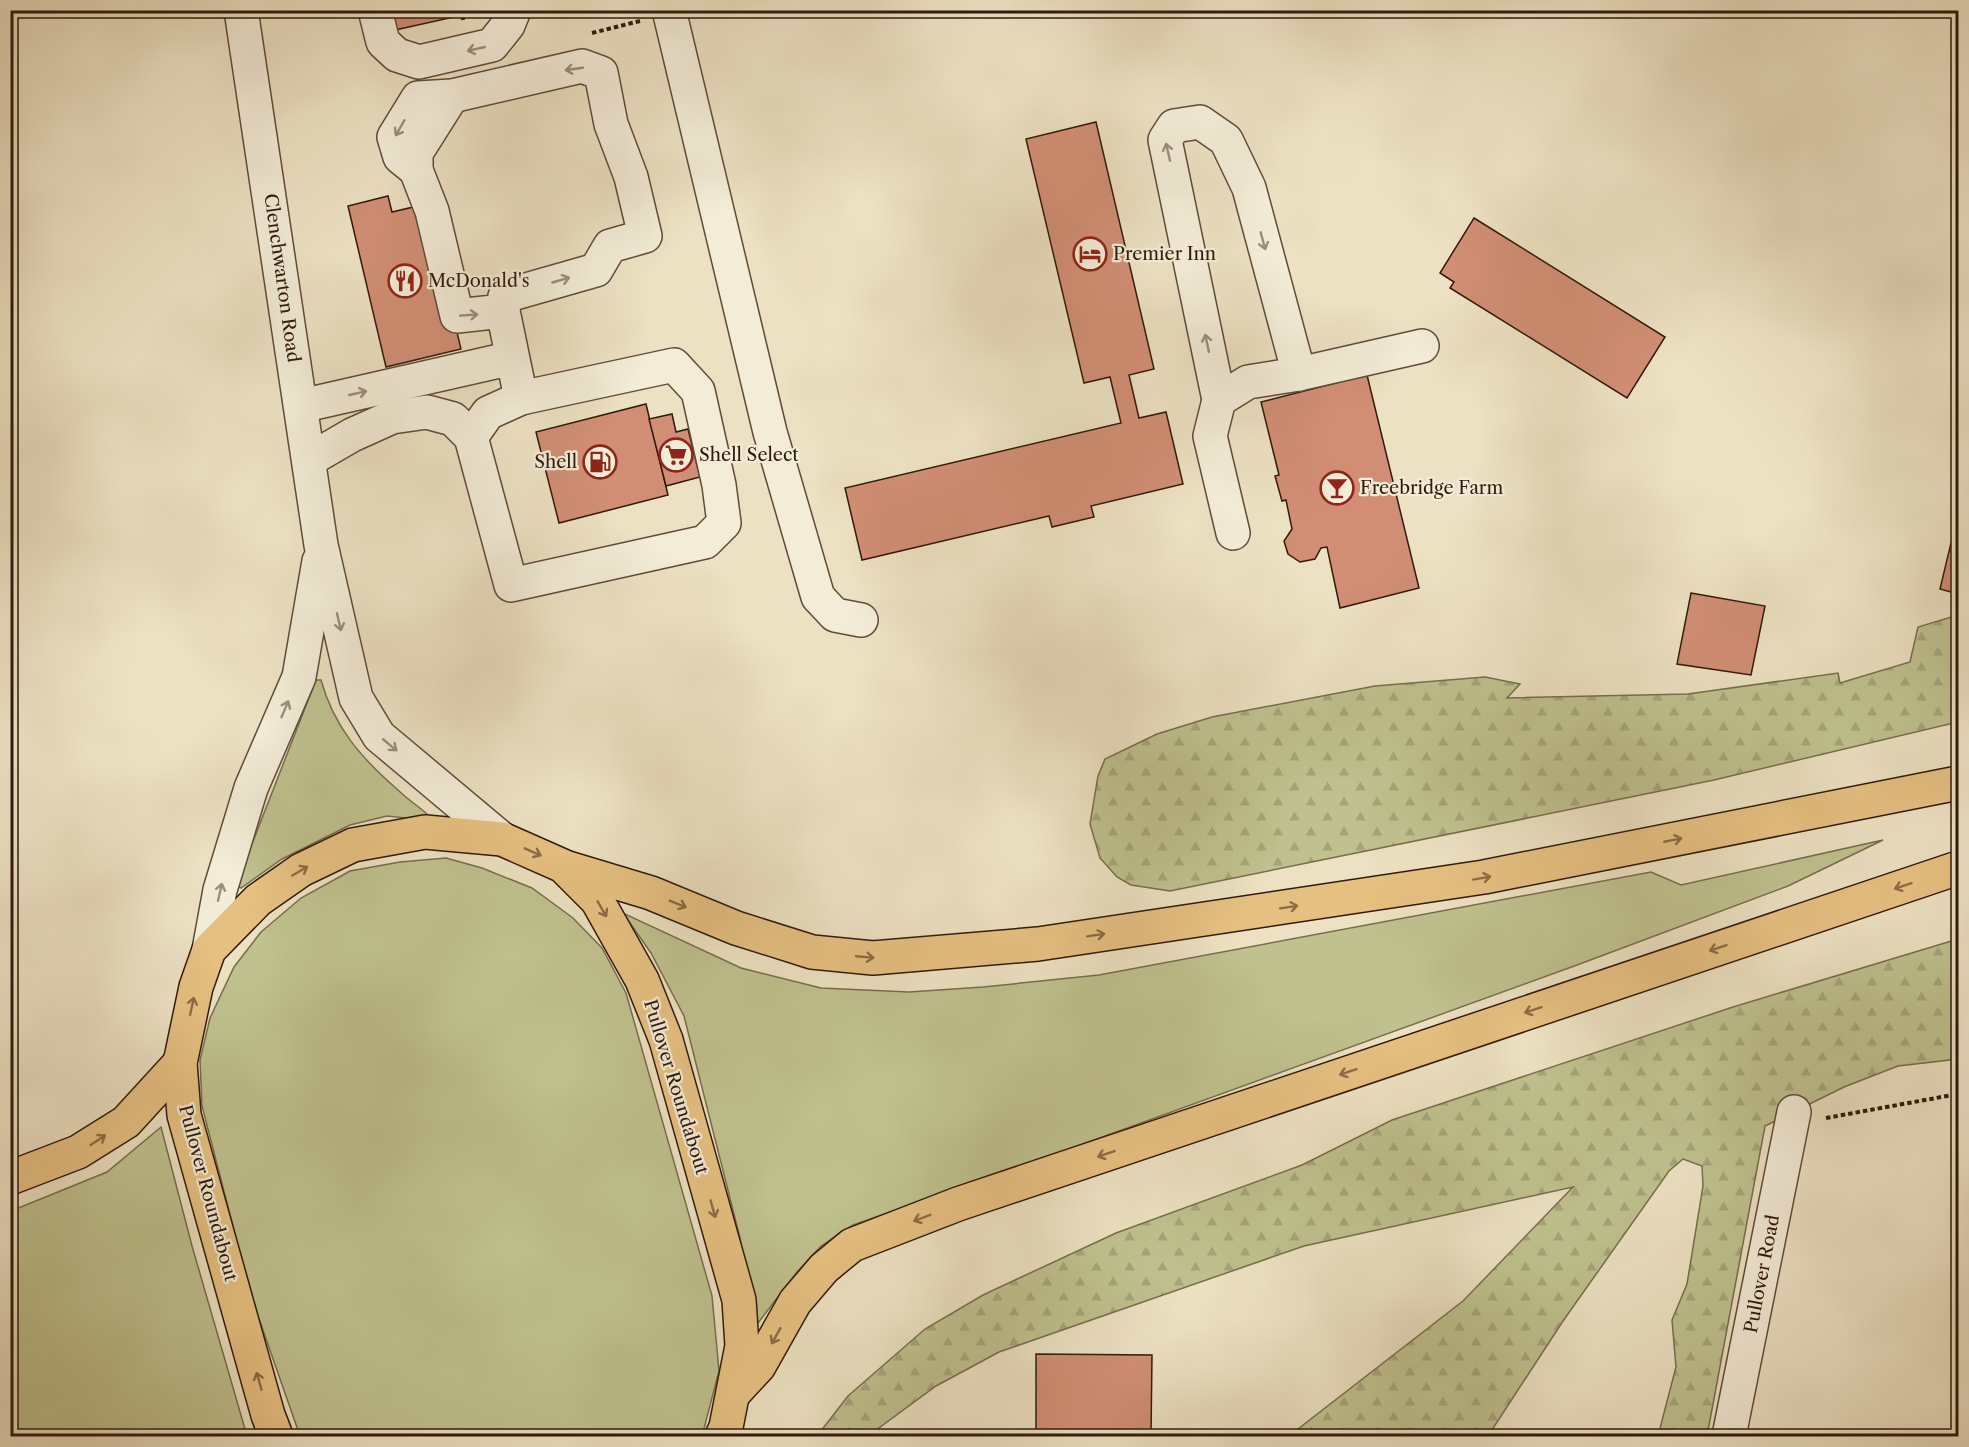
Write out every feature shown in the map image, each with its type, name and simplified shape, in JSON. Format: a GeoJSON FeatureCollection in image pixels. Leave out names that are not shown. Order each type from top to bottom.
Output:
{"type":"FeatureCollection","features":[{"type":"Feature","properties":{"kind":"highway"},"geometry":{"type":"LineString","coordinates":[[563,866],[651,893],[736,928],[813,952],[873,958],[1038,944],[1484,877],[1959,783]]}},
{"type":"Feature","properties":{"kind":"highway","name":"Pullover Roundabout"},"geometry":{"type":"LineString","coordinates":[[276,1437],[184,1115],[180,1063],[196,987],[209,950],[258,900],[300,870],[353,845],[425,832],[502,839],[563,866],[597,900],[642,980],[666,1040],[739,1300],[742,1346],[722,1437]]}},
{"type":"Feature","properties":{"kind":"highway"},"geometry":{"type":"LineString","coordinates":[[733,1395],[759,1366],[795,1302],[824,1268],[852,1245],[969,1200],[1959,868]]}},
{"type":"Feature","properties":{"kind":"highway"},"geometry":{"type":"LineString","coordinates":[[10,1178],[78,1152],[126,1122],[180,1063]]}},
{"type":"Feature","properties":{"kind":"street","name":"Clenchwarton Road"},"geometry":{"type":"LineString","coordinates":[[242,10],[321,545],[356,698],[379,736],[502,839]]}},
{"type":"Feature","properties":{"kind":"street"},"geometry":{"type":"LineString","coordinates":[[375,10],[382,42],[398,55],[419,62],[492,45],[511,18]]}},
{"type":"Feature","properties":{"kind":"street"},"geometry":{"type":"LineString","coordinates":[[669,12],[770,432],[818,597],[835,615],[861,620]]}},
{"type":"Feature","properties":{"kind":"street"},"geometry":{"type":"LineString","coordinates":[[582,66],[601,73],[611,124],[631,177],[645,236],[610,246],[596,270],[504,304],[457,315],[432,211],[417,170],[416,153],[452,96],[582,66]]}},
{"type":"Feature","properties":{"kind":"street"},"geometry":{"type":"LineString","coordinates":[[1233,533],[1210,436],[1219,400],[1165,140],[1174,126],[1200,122],[1226,140],[1249,188],[1299,374]]}},
{"type":"Feature","properties":{"kind":"street"},"geometry":{"type":"LineString","coordinates":[[504,304],[521,398]]}},
{"type":"Feature","properties":{"kind":"street"},"geometry":{"type":"LineString","coordinates":[[1219,400],[1248,382],[1299,374],[1422,346]]}},
{"type":"Feature","properties":{"kind":"street"},"geometry":{"type":"LineString","coordinates":[[301,406],[512,358]]}},
{"type":"Feature","properties":{"kind":"street"},"geometry":{"type":"LineString","coordinates":[[309,460],[352,435],[392,417],[427,412],[453,419],[471,437],[511,585],[705,542],[724,522],[719,484],[698,391],[674,365],[521,398],[488,413],[471,437]]}},
{"type":"Feature","properties":{"kind":"street","name":"Clenchwarton Road"},"geometry":{"type":"LineString","coordinates":[[209,950],[220,890],[251,788],[298,678],[321,545]]}},
{"type":"Feature","properties":{"kind":"street","name":"Pullover Road"},"geometry":{"type":"LineString","coordinates":[[1729,1437],[1793,1118]]}},
{"type":"Feature","properties":{"kind":"path"},"geometry":{"type":"LineString","coordinates":[[462,10],[465,26],[511,18]]}},
{"type":"Feature","properties":{"kind":"path"},"geometry":{"type":"LineString","coordinates":[[582,35],[669,12]]}},
{"type":"Feature","properties":{"kind":"path"},"geometry":{"type":"LineString","coordinates":[[1793,1118],[1959,1094]]}},
{"type":"Feature","properties":{"kind":"green space"},"geometry":{"type":"Polygon","coordinates":[[[1958,615],[1958,722],[1714,780],[1170,891],[1131,885],[1117,877],[1100,858],[1090,824],[1098,776],[1105,759],[1157,734],[1212,717],[1375,686],[1485,677],[1520,684],[1507,698],[1688,694],[1838,673],[1840,683],[1910,662],[1918,627],[1958,615]]]}},
{"type":"Feature","properties":{"kind":"green space"},"geometry":{"type":"Polygon","coordinates":[[[316,680],[321,680],[333,713],[350,741],[372,766],[427,814],[425,820],[387,816],[350,825],[282,859],[241,888],[236,885],[316,680]]]}},
{"type":"Feature","properties":{"kind":"green space"},"geometry":{"type":"Polygon","coordinates":[[[1883,840],[1788,886],[1577,965],[995,1176],[853,1225],[821,1246],[797,1272],[758,1323],[739,1234],[684,1016],[651,953],[623,913],[741,968],[821,988],[909,992],[1099,975],[1651,872],[1681,885],[1883,840]]]}},
{"type":"Feature","properties":{"kind":"green space"},"geometry":{"type":"Polygon","coordinates":[[[446,858],[482,868],[532,888],[573,918],[602,948],[626,993],[712,1296],[719,1371],[702,1436],[300,1436],[251,1296],[202,1106],[200,1060],[210,1018],[234,967],[261,932],[301,898],[350,871],[400,862],[446,858]]]}},
{"type":"Feature","properties":{"kind":"green space"},"geometry":{"type":"Polygon","coordinates":[[[1958,939],[1958,1059],[1898,1066],[1844,1087],[1765,1126],[1707,1436],[1658,1436],[1676,1367],[1672,1320],[1687,1284],[1703,1186],[1702,1166],[1683,1159],[1669,1171],[1563,1321],[1488,1436],[1289,1436],[1463,1301],[1573,1187],[1304,1246],[999,1352],[936,1386],[868,1436],[817,1436],[848,1396],[925,1329],[983,1295],[1116,1233],[1302,1165],[1392,1120],[1733,1007],[1958,939]]]}},
{"type":"Feature","properties":{"kind":"green space"},"geometry":{"type":"Polygon","coordinates":[[[161,1127],[192,1246],[247,1436],[11,1436],[11,1211],[107,1172],[161,1127]]]}},
{"type":"Feature","properties":{"kind":"building"},"geometry":{"type":"Polygon","coordinates":[[[390,10],[453,10],[454,17],[395,30],[390,10]]]}},
{"type":"Feature","properties":{"kind":"building","name":"Premier Inn"},"geometry":{"type":"Polygon","coordinates":[[[1096,122],[1154,369],[1129,375],[1139,418],[1166,412],[1183,484],[1091,506],[1094,517],[1052,527],[1049,516],[862,560],[845,488],[1121,423],[1110,377],[1084,383],[1026,139],[1096,122]]]}},
{"type":"Feature","properties":{"kind":"building","name":"McDonald's"},"geometry":{"type":"Polygon","coordinates":[[[388,196],[392,212],[426,204],[461,349],[386,367],[348,206],[388,196]]]}},
{"type":"Feature","properties":{"kind":"building"},"geometry":{"type":"Polygon","coordinates":[[[1474,218],[1665,337],[1627,398],[1450,288],[1454,282],[1440,273],[1474,218]]]}},
{"type":"Feature","properties":{"kind":"building","name":"Freebridge Farm"},"geometry":{"type":"Polygon","coordinates":[[[1367,375],[1419,588],[1340,608],[1327,547],[1321,548],[1315,559],[1300,562],[1288,554],[1284,541],[1292,529],[1286,500],[1282,501],[1275,476],[1279,475],[1261,402],[1367,375]]]}},
{"type":"Feature","properties":{"kind":"building"},"geometry":{"type":"Polygon","coordinates":[[[646,404],[668,495],[559,523],[536,432],[646,404]]]}},
{"type":"Feature","properties":{"kind":"building","name":"Shell Select"},"geometry":{"type":"Polygon","coordinates":[[[672,414],[676,432],[688,429],[700,477],[666,486],[649,419],[672,414]]]}},
{"type":"Feature","properties":{"kind":"building"},"geometry":{"type":"Polygon","coordinates":[[[1956,522],[1958,523],[1958,594],[1940,589],[1956,522]]]}},
{"type":"Feature","properties":{"kind":"building"},"geometry":{"type":"Polygon","coordinates":[[[1691,593],[1765,606],[1751,675],[1677,664],[1691,593]]]}},
{"type":"Feature","properties":{"kind":"building"},"geometry":{"type":"Polygon","coordinates":[[[1036,1354],[1152,1355],[1151,1436],[1036,1436],[1036,1354]]]}},
{"type":"Feature","properties":{"kind":"building"},"geometry":{"type":"Polygon","coordinates":[[[1007,1435],[1007,1436],[906,1436],[1007,1435]]]}},
{"type":"Feature","properties":{"kind":"place","name":"Premier Inn"},"geometry":{"type":"Point","coordinates":[1090,254]}},
{"type":"Feature","properties":{"kind":"place","name":"McDonald's"},"geometry":{"type":"Point","coordinates":[405,281]}},
{"type":"Feature","properties":{"kind":"place","name":"Shell Select"},"geometry":{"type":"Point","coordinates":[676,455]}},
{"type":"Feature","properties":{"kind":"place","name":"Shell"},"geometry":{"type":"Point","coordinates":[600,462]}},
{"type":"Feature","properties":{"kind":"place","name":"Freebridge Farm"},"geometry":{"type":"Point","coordinates":[1337,488]}}]}
